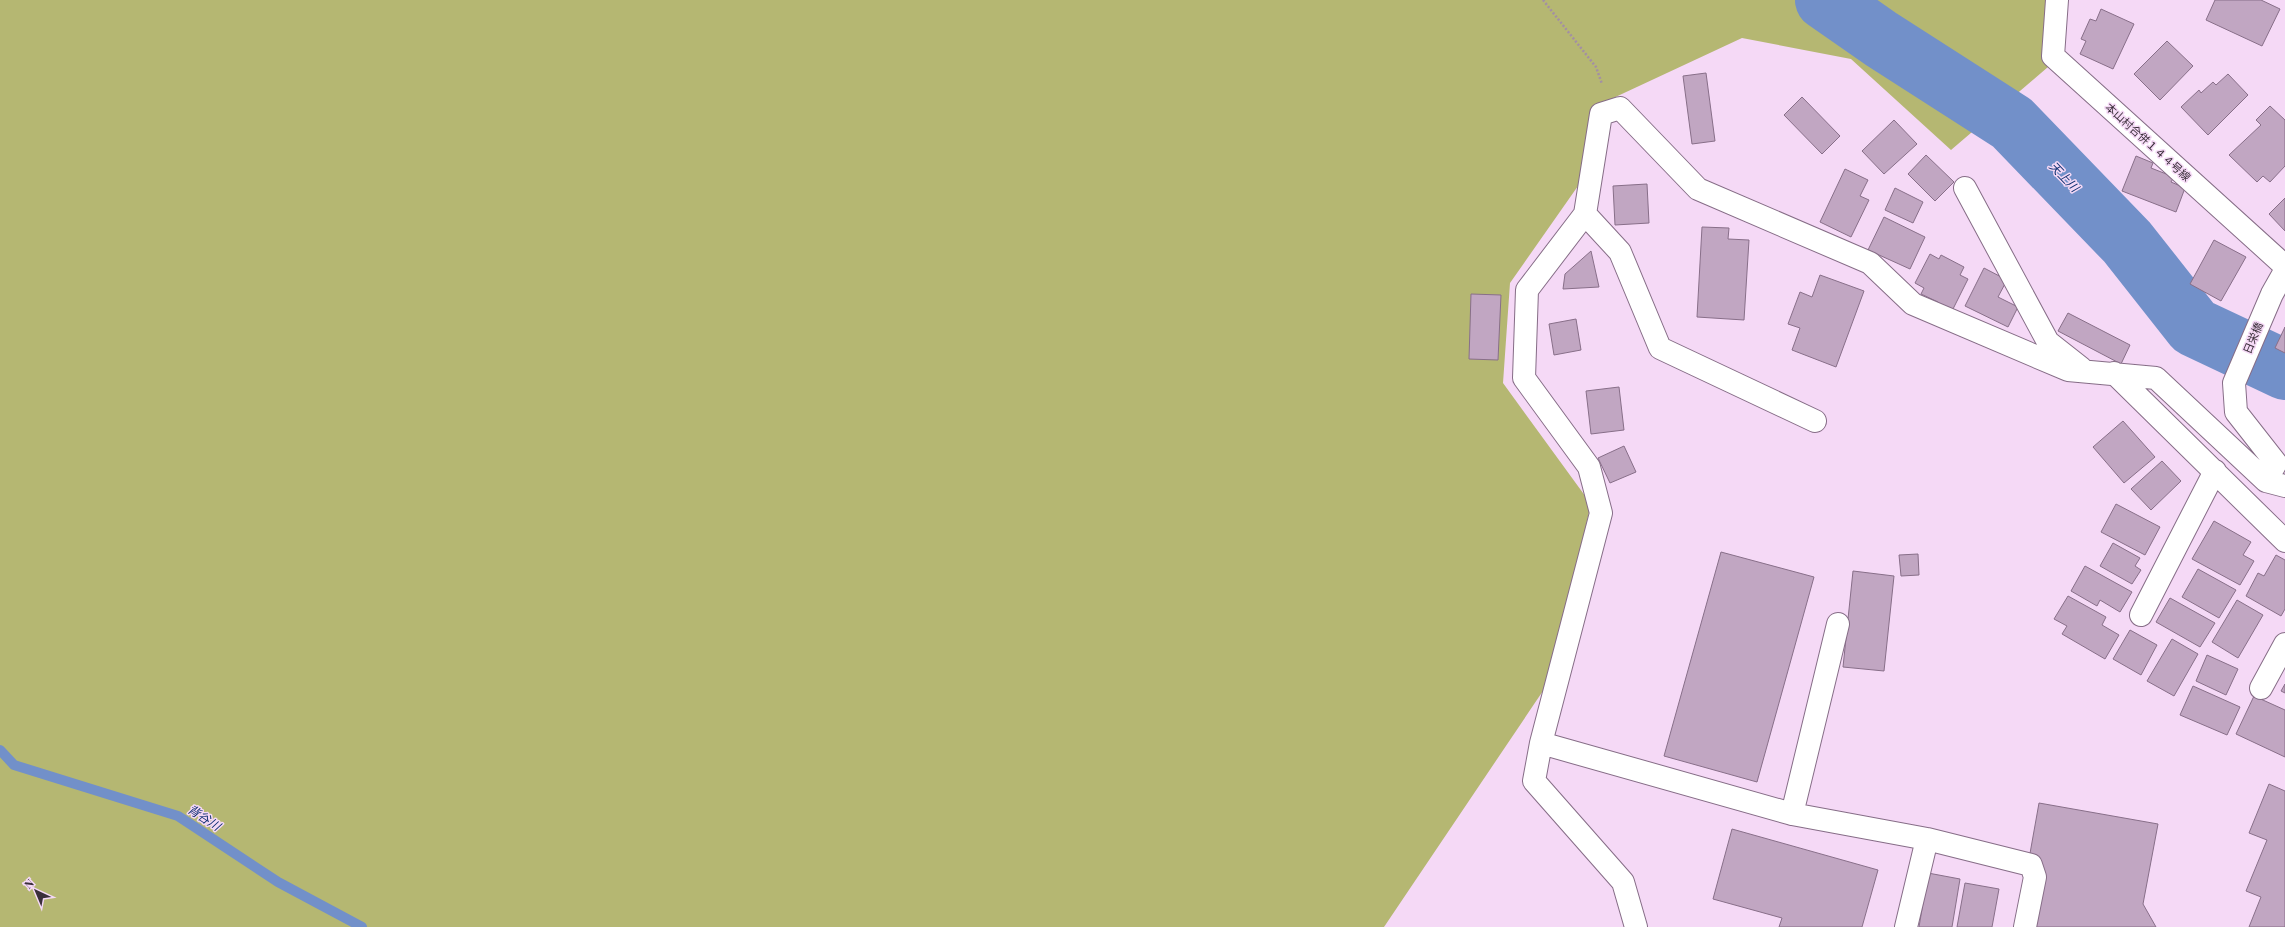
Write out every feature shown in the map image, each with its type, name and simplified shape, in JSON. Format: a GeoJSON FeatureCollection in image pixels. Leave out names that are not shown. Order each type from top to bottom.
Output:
{"type":"FeatureCollection","features":[{"type":"Feature","properties":{"kind":"street","name":"本山村合併１４４号線"},"geometry":{"type":"LineString","coordinates":[[2057,0],[2053,56],[2285,266]]}},
{"type":"Feature","properties":{"kind":"street"},"geometry":{"type":"LineString","coordinates":[[1636,927],[1623,882],[1534,780],[1541,743],[1601,513],[1589,467],[1524,378],[1527,290],[1585,214],[1601,114],[1620,108],[1698,189],[1870,263],[1913,304],[2068,370],[2156,378],[2275,484]]}},
{"type":"Feature","properties":{"kind":"street"},"geometry":{"type":"LineString","coordinates":[[1965,188],[2048,342],[2084,371]]}},
{"type":"Feature","properties":{"kind":"street"},"geometry":{"type":"LineString","coordinates":[[1585,214],[1620,252],[1660,348],[1815,421]]}},
{"type":"Feature","properties":{"kind":"street","name":"日栄橋"},"geometry":{"type":"LineString","coordinates":[[2275,484],[2276,463],[2236,412],[2234,383],[2272,294],[2285,271]]}},
{"type":"Feature","properties":{"kind":"street"},"geometry":{"type":"LineString","coordinates":[[2114,373],[2285,541]]}},
{"type":"Feature","properties":{"kind":"street"},"geometry":{"type":"LineString","coordinates":[[2141,615],[2215,471]]}},
{"type":"Feature","properties":{"kind":"street"},"geometry":{"type":"LineString","coordinates":[[1792,814],[1838,624]]}},
{"type":"Feature","properties":{"kind":"street"},"geometry":{"type":"LineString","coordinates":[[2261,688],[2285,644]]}},
{"type":"Feature","properties":{"kind":"street"},"geometry":{"type":"LineString","coordinates":[[1541,743],[1792,814],[1927,839],[2031,865],[2035,877],[2025,927]]}},
{"type":"Feature","properties":{"kind":"street"},"geometry":{"type":"LineString","coordinates":[[1906,927],[1927,839]]}},
{"type":"Feature","properties":{"kind":"path"},"geometry":{"type":"LineString","coordinates":[[1543,0],[1596,67],[1612,111]]}},
{"type":"Feature","properties":{"kind":"green space"},"geometry":{"type":"Polygon","coordinates":[[[0,0],[2052,0],[2048,67],[1951,150],[1851,59],[1742,38],[1594,107],[1578,186],[1510,283],[1503,383],[1591,504],[1549,682],[1384,927],[0,927],[0,0]]]}},
{"type":"Feature","properties":{"kind":"building"},"geometry":{"type":"Polygon","coordinates":[[[2215,0],[2261,0],[2280,9],[2262,46],[2206,20],[2215,0]]]}},
{"type":"Feature","properties":{"kind":"building"},"geometry":{"type":"Polygon","coordinates":[[[2101,9],[2134,24],[2113,69],[2080,54],[2086,41],[2081,39],[2090,19],[2096,21],[2101,9]]]}},
{"type":"Feature","properties":{"kind":"building"},"geometry":{"type":"Polygon","coordinates":[[[2167,41],[2193,66],[2160,100],[2134,74],[2167,41]]]}},
{"type":"Feature","properties":{"kind":"building"},"geometry":{"type":"Polygon","coordinates":[[[1706,73],[1715,141],[1692,144],[1683,76],[1706,73]]]}},
{"type":"Feature","properties":{"kind":"building"},"geometry":{"type":"Polygon","coordinates":[[[2228,74],[2248,95],[2208,135],[2181,107],[2199,90],[2201,93],[2213,82],[2216,85],[2228,74]]]}},
{"type":"Feature","properties":{"kind":"building"},"geometry":{"type":"Polygon","coordinates":[[[1802,97],[1840,136],[1822,154],[1784,115],[1802,97]]]}},
{"type":"Feature","properties":{"kind":"building"},"geometry":{"type":"Polygon","coordinates":[[[2270,106],[2285,120],[2285,166],[2270,182],[2263,176],[2257,182],[2229,155],[2261,125],[2256,120],[2270,106]]]}},
{"type":"Feature","properties":{"kind":"building"},"geometry":{"type":"Polygon","coordinates":[[[1894,120],[1917,144],[1884,174],[1862,151],[1894,120]]]}},
{"type":"Feature","properties":{"kind":"building"},"geometry":{"type":"Polygon","coordinates":[[[1926,155],[1954,182],[1935,201],[1908,174],[1926,155]]]}},
{"type":"Feature","properties":{"kind":"building"},"geometry":{"type":"Polygon","coordinates":[[[2136,156],[2153,163],[2151,168],[2174,177],[2171,182],[2185,188],[2176,212],[2122,191],[2136,156]]]}},
{"type":"Feature","properties":{"kind":"building"},"geometry":{"type":"Polygon","coordinates":[[[1845,169],[1868,180],[1860,196],[1869,200],[1851,237],[1820,222],[1845,169]]]}},
{"type":"Feature","properties":{"kind":"building"},"geometry":{"type":"Polygon","coordinates":[[[1647,184],[1649,223],[1615,225],[1613,186],[1647,184]]]}},
{"type":"Feature","properties":{"kind":"building"},"geometry":{"type":"Polygon","coordinates":[[[1895,188],[1923,202],[1913,223],[1885,210],[1895,188]]]}},
{"type":"Feature","properties":{"kind":"building"},"geometry":{"type":"Polygon","coordinates":[[[2285,198],[2285,231],[2269,214],[2285,198]]]}},
{"type":"Feature","properties":{"kind":"building"},"geometry":{"type":"Polygon","coordinates":[[[1884,217],[1925,237],[1910,269],[1868,250],[1884,217]]]}},
{"type":"Feature","properties":{"kind":"building"},"geometry":{"type":"Polygon","coordinates":[[[1702,227],[1729,228],[1728,239],[1749,240],[1744,320],[1697,317],[1702,227]]]}},
{"type":"Feature","properties":{"kind":"building"},"geometry":{"type":"Polygon","coordinates":[[[2214,240],[2246,257],[2221,301],[2190,284],[2214,240]]]}},
{"type":"Feature","properties":{"kind":"building"},"geometry":{"type":"Polygon","coordinates":[[[1591,251],[1599,287],[1563,289],[1565,274],[1591,251]]]}},
{"type":"Feature","properties":{"kind":"building"},"geometry":{"type":"Polygon","coordinates":[[[1930,254],[1939,259],[1941,255],[1964,267],[1960,275],[1968,279],[1951,313],[1936,306],[1938,302],[1921,294],[1924,288],[1915,283],[1930,254]]]}},
{"type":"Feature","properties":{"kind":"building"},"geometry":{"type":"Polygon","coordinates":[[[1984,268],[2007,280],[1998,297],[2018,307],[2008,327],[1965,306],[1984,268]]]}},
{"type":"Feature","properties":{"kind":"building"},"geometry":{"type":"Polygon","coordinates":[[[1820,275],[1864,291],[1836,367],[1792,350],[1800,328],[1788,324],[1800,292],[1812,297],[1820,275]]]}},
{"type":"Feature","properties":{"kind":"building"},"geometry":{"type":"Polygon","coordinates":[[[1471,294],[1501,295],[1498,360],[1469,359],[1471,294]]]}},
{"type":"Feature","properties":{"kind":"building"},"geometry":{"type":"Polygon","coordinates":[[[2068,313],[2130,345],[2121,364],[2058,331],[2068,313]]]}},
{"type":"Feature","properties":{"kind":"building"},"geometry":{"type":"Polygon","coordinates":[[[1576,319],[1581,350],[1554,355],[1549,324],[1576,319]]]}},
{"type":"Feature","properties":{"kind":"building"},"geometry":{"type":"Polygon","coordinates":[[[2285,327],[2285,353],[2275,348],[2285,327]]]}},
{"type":"Feature","properties":{"kind":"building"},"geometry":{"type":"Polygon","coordinates":[[[1619,387],[1624,430],[1591,434],[1586,391],[1619,387]]]}},
{"type":"Feature","properties":{"kind":"building"},"geometry":{"type":"Polygon","coordinates":[[[2123,421],[2155,457],[2124,483],[2093,447],[2123,421]]]}},
{"type":"Feature","properties":{"kind":"building"},"geometry":{"type":"Polygon","coordinates":[[[1624,446],[1636,472],[1610,483],[1598,458],[1624,446]]]}},
{"type":"Feature","properties":{"kind":"building"},"geometry":{"type":"Polygon","coordinates":[[[2162,461],[2181,481],[2151,510],[2131,489],[2162,461]]]}},
{"type":"Feature","properties":{"kind":"building"},"geometry":{"type":"Polygon","coordinates":[[[2116,504],[2160,527],[2145,555],[2101,532],[2116,504]]]}},
{"type":"Feature","properties":{"kind":"building"},"geometry":{"type":"Polygon","coordinates":[[[2214,521],[2251,542],[2243,555],[2254,561],[2240,585],[2192,559],[2214,521]]]}},
{"type":"Feature","properties":{"kind":"building"},"geometry":{"type":"Polygon","coordinates":[[[2113,543],[2140,558],[2135,566],[2141,570],[2132,584],[2100,566],[2113,543]]]}},
{"type":"Feature","properties":{"kind":"building"},"geometry":{"type":"Polygon","coordinates":[[[1721,552],[1814,577],[1757,782],[1664,756],[1721,552]]]}},
{"type":"Feature","properties":{"kind":"building"},"geometry":{"type":"Polygon","coordinates":[[[1918,554],[1919,575],[1901,576],[1899,555],[1918,554]]]}},
{"type":"Feature","properties":{"kind":"building"},"geometry":{"type":"Polygon","coordinates":[[[2276,555],[2285,560],[2285,609],[2281,616],[2246,596],[2258,573],[2264,576],[2276,555]]]}},
{"type":"Feature","properties":{"kind":"building"},"geometry":{"type":"Polygon","coordinates":[[[2085,566],[2132,592],[2120,612],[2100,600],[2097,606],[2071,591],[2085,566]]]}},
{"type":"Feature","properties":{"kind":"building"},"geometry":{"type":"Polygon","coordinates":[[[2198,569],[2236,590],[2219,618],[2182,597],[2198,569]]]}},
{"type":"Feature","properties":{"kind":"building"},"geometry":{"type":"Polygon","coordinates":[[[1853,571],[1894,576],[1884,671],[1843,667],[1853,571]]]}},
{"type":"Feature","properties":{"kind":"building"},"geometry":{"type":"Polygon","coordinates":[[[2068,596],[2106,617],[2102,625],[2119,635],[2105,659],[2062,634],[2067,626],[2054,619],[2068,596]]]}},
{"type":"Feature","properties":{"kind":"building"},"geometry":{"type":"Polygon","coordinates":[[[2170,598],[2215,623],[2200,647],[2156,622],[2170,598]]]}},
{"type":"Feature","properties":{"kind":"building"},"geometry":{"type":"Polygon","coordinates":[[[2237,600],[2263,615],[2238,658],[2212,642],[2237,600]]]}},
{"type":"Feature","properties":{"kind":"building"},"geometry":{"type":"Polygon","coordinates":[[[2130,630],[2157,645],[2141,675],[2113,659],[2130,630]]]}},
{"type":"Feature","properties":{"kind":"building"},"geometry":{"type":"Polygon","coordinates":[[[2172,639],[2198,654],[2174,696],[2147,681],[2172,639]]]}},
{"type":"Feature","properties":{"kind":"building"},"geometry":{"type":"Polygon","coordinates":[[[2207,655],[2238,669],[2226,695],[2196,681],[2207,655]]]}},
{"type":"Feature","properties":{"kind":"building"},"geometry":{"type":"Polygon","coordinates":[[[2285,684],[2285,693],[2281,691],[2285,684]]]}},
{"type":"Feature","properties":{"kind":"building"},"geometry":{"type":"Polygon","coordinates":[[[2193,686],[2240,707],[2227,735],[2180,715],[2193,686]]]}},
{"type":"Feature","properties":{"kind":"building"},"geometry":{"type":"Polygon","coordinates":[[[2254,696],[2285,710],[2285,757],[2236,734],[2254,696]]]}},
{"type":"Feature","properties":{"kind":"building"},"geometry":{"type":"Polygon","coordinates":[[[2269,784],[2285,791],[2285,927],[2249,927],[2261,897],[2246,891],[2267,840],[2249,833],[2269,784]]]}},
{"type":"Feature","properties":{"kind":"building"},"geometry":{"type":"Polygon","coordinates":[[[2039,803],[2158,824],[2143,904],[2156,927],[2029,927],[2029,859],[2039,803]]]}},
{"type":"Feature","properties":{"kind":"building"},"geometry":{"type":"Polygon","coordinates":[[[1732,829],[1878,870],[1862,927],[1779,927],[1782,918],[1713,899],[1732,829]]]}},
{"type":"Feature","properties":{"kind":"building"},"geometry":{"type":"Polygon","coordinates":[[[1928,873],[1960,879],[1952,927],[1919,927],[1928,873]]]}},
{"type":"Feature","properties":{"kind":"building"},"geometry":{"type":"Polygon","coordinates":[[[1965,883],[1999,889],[1992,927],[1957,927],[1965,883]]]}},
{"type":"Feature","properties":{"kind":"waterway","name":"天上川"},"geometry":{"type":"LineString","coordinates":[[1825,0],[1881,39],[2012,123],[2127,242],[2194,327],[2285,370]]}},
{"type":"Feature","properties":{"kind":"waterway","name":"背谷川"},"geometry":{"type":"LineString","coordinates":[[0,750],[14,765],[178,816],[278,882],[362,927]]}}]}
